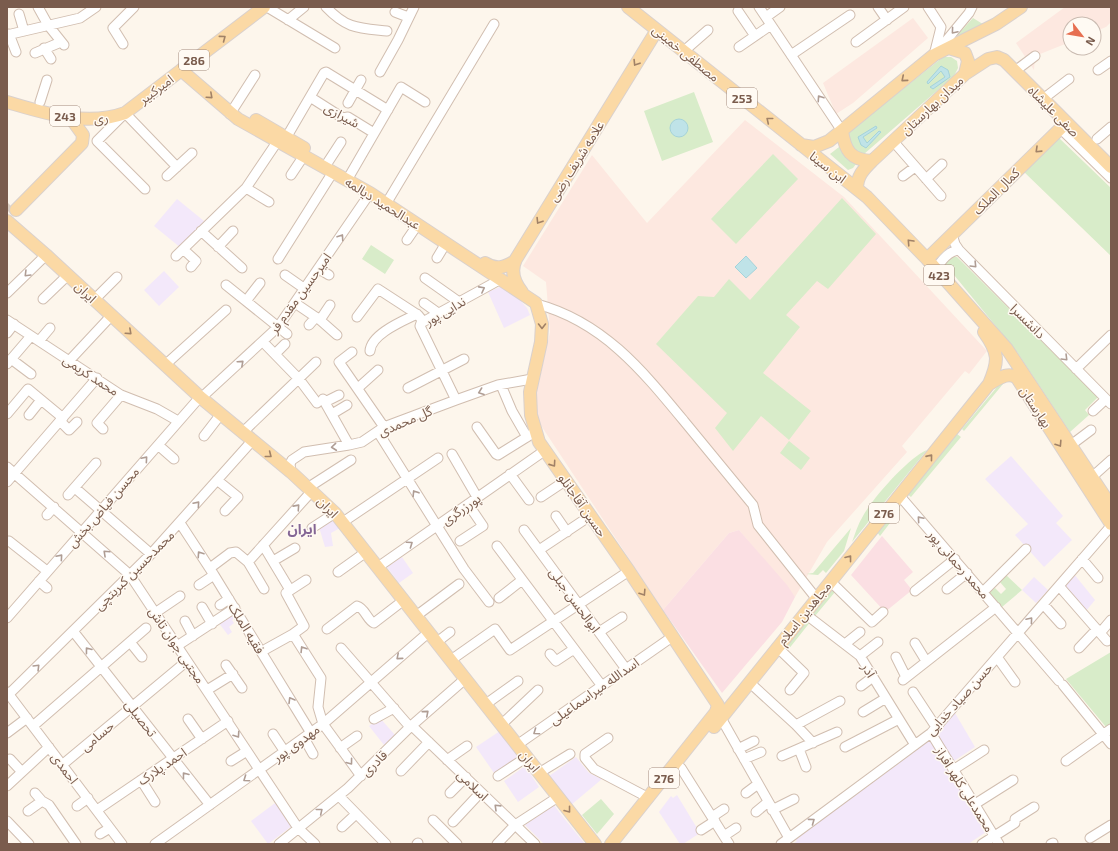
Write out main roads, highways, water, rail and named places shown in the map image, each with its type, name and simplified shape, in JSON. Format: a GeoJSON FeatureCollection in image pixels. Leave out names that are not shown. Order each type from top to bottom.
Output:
{"type":"FeatureCollection","features":[{"type":"Feature","properties":{"kind":"main road","name":"امیرکبیر"},"geometry":{"type":"LineString","coordinates":[[125,113],[264,7]]}},
{"type":"Feature","properties":{"kind":"main road","name":"مصطفی خمینی"},"geometry":{"type":"LineString","coordinates":[[628,7],[799,144]]}},
{"type":"Feature","properties":{"kind":"main road"},"geometry":{"type":"LineString","coordinates":[[799,144],[814,147],[822,145],[934,55],[996,24],[1021,7]]}},
{"type":"Feature","properties":{"kind":"main road","name":"علامه شریف رضی"},"geometry":{"type":"LineString","coordinates":[[515,261],[657,30]]}},
{"type":"Feature","properties":{"kind":"main road"},"geometry":{"type":"LineString","coordinates":[[949,48],[965,53],[968,61],[965,74]]}},
{"type":"Feature","properties":{"kind":"main road","name":"میدان بهارستان"},"geometry":{"type":"LineString","coordinates":[[856,189],[857,180],[862,171],[892,141],[965,74],[983,61],[997,57]]}},
{"type":"Feature","properties":{"kind":"main road","name":"صفی علیشاه"},"geometry":{"type":"LineString","coordinates":[[997,57],[1004,60],[1015,71],[1043,100],[1063,125],[1111,167]]}},
{"type":"Feature","properties":{"kind":"main road","name":"عبدالحمید دیالمه"},"geometry":{"type":"LineString","coordinates":[[181,70],[234,117],[281,140],[330,167],[446,243],[500,274]]}},
{"type":"Feature","properties":{"kind":"main road","name":"ری"},"geometry":{"type":"LineString","coordinates":[[7,102],[70,117],[95,120],[125,113]]}},
{"type":"Feature","properties":{"kind":"main road"},"geometry":{"type":"LineString","coordinates":[[13,208],[82,144],[83,135],[70,117]]}},
{"type":"Feature","properties":{"kind":"main road","name":"کمال الملک"},"geometry":{"type":"LineString","coordinates":[[927,259],[1063,125]]}},
{"type":"Feature","properties":{"kind":"main road"},"geometry":{"type":"LineString","coordinates":[[842,130],[846,148],[853,156],[862,160],[872,161]]}},
{"type":"Feature","properties":{"kind":"main road","name":"عبدالحمید دیالمه"},"geometry":{"type":"LineString","coordinates":[[281,140],[303,157],[350,175],[389,199],[489,266],[524,295]]}},
{"type":"Feature","properties":{"kind":"main road","name":"ابن سینا"},"geometry":{"type":"LineString","coordinates":[[799,144],[856,189]]}},
{"type":"Feature","properties":{"kind":"main road","name":"بهارستان"},"geometry":{"type":"LineString","coordinates":[[856,189],[867,197],[927,259],[935,271],[988,326],[1007,349],[1111,506]]}},
{"type":"Feature","properties":{"kind":"main road","name":"ایران"},"geometry":{"type":"LineString","coordinates":[[7,222],[46,255],[200,397],[291,472],[335,513],[595,844]]}},
{"type":"Feature","properties":{"kind":"main road"},"geometry":{"type":"LineString","coordinates":[[500,274],[515,261]]}},
{"type":"Feature","properties":{"kind":"main road"},"geometry":{"type":"LineString","coordinates":[[515,261],[513,269],[515,280],[524,295]]}},
{"type":"Feature","properties":{"kind":"main road","name":"حسین آقاجانلو"},"geometry":{"type":"LineString","coordinates":[[524,295],[537,304],[541,317],[541,336],[530,392],[531,435],[629,571],[672,637],[715,698]]}},
{"type":"Feature","properties":{"kind":"main road","name":"بهارستان"},"geometry":{"type":"LineString","coordinates":[[961,299],[992,343],[996,352],[996,364],[989,384]]}},
{"type":"Feature","properties":{"kind":"main road","name":"بهارستان"},"geometry":{"type":"LineString","coordinates":[[989,384],[1007,375],[1013,375],[1017,378],[1111,525]]}},
{"type":"Feature","properties":{"kind":"main road","name":"مجاهدین اسلام"},"geometry":{"type":"LineString","coordinates":[[611,844],[718,715],[749,682],[989,384]]}},
{"type":"Feature","properties":{"kind":"main road"},"geometry":{"type":"LineString","coordinates":[[718,715],[718,705],[715,698],[728,698],[749,682]]}},
{"type":"Feature","properties":{"kind":"main road","name":"مجاهدین اسلام"},"geometry":{"type":"LineString","coordinates":[[622,844],[681,768],[718,715]]}},
{"type":"Feature","properties":{"kind":"water"},"geometry":{"type":"Polygon","coordinates":[[[941,66],[948,70],[950,77],[933,89],[930,87],[945,77],[941,71],[928,84],[927,82],[941,66]]]}},
{"type":"Feature","properties":{"kind":"water"},"geometry":{"type":"Polygon","coordinates":[[[679,119],[685,122],[688,128],[685,134],[679,137],[673,134],[670,128],[673,122],[679,119]]]}},
{"type":"Feature","properties":{"kind":"water"},"geometry":{"type":"Polygon","coordinates":[[[876,126],[877,128],[863,137],[867,143],[879,131],[881,132],[866,148],[861,145],[858,137],[876,126]]]}},
{"type":"Feature","properties":{"kind":"water"},"geometry":{"type":"Polygon","coordinates":[[[746,256],[757,268],[746,278],[735,267],[746,256]]]}},
{"type":"Feature","properties":{"kind":"tunnel"},"geometry":{"type":"LineString","coordinates":[[7,210],[11,206]]}},
{"type":"Feature","properties":{"kind":"district","name":"ایران"},"geometry":{"type":"Point","coordinates":[302,528]}}]}
